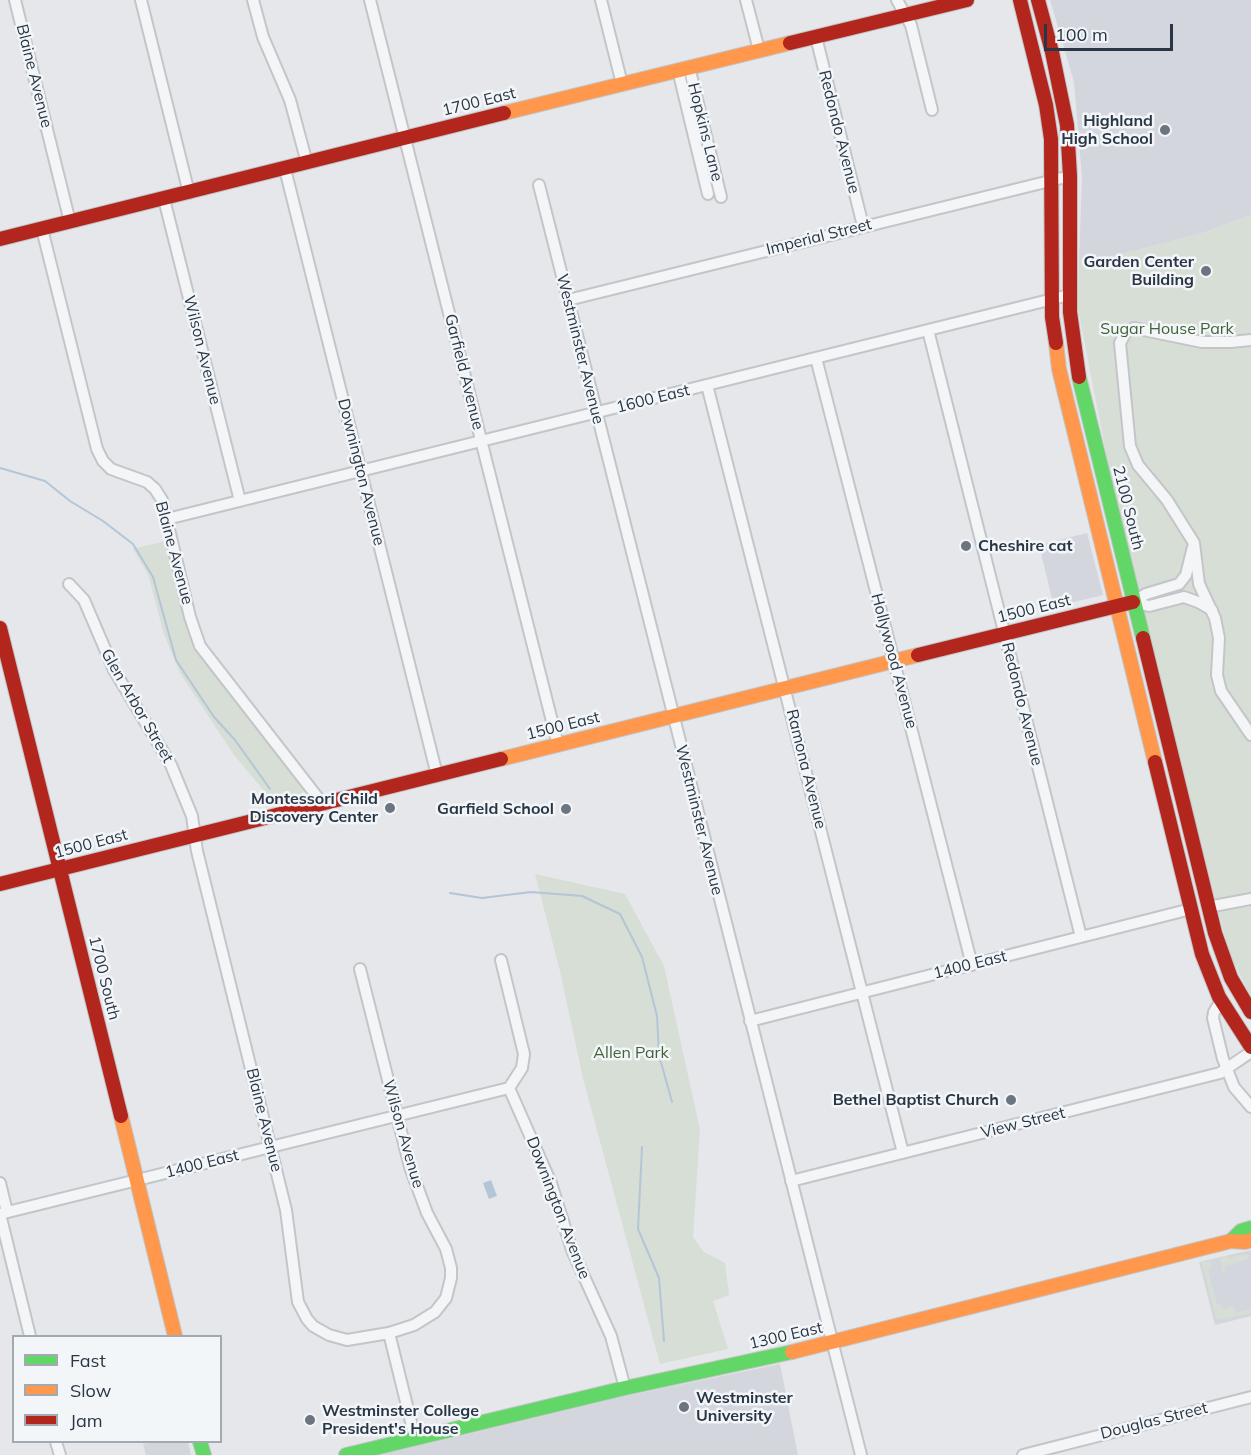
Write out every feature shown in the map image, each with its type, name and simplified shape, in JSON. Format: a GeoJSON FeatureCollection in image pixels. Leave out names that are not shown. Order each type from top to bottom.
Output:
{"type":"FeatureCollection","features":[{"type":"Feature","properties":{"kind":"main road","name":"1700 East"},"geometry":{"type":"LineString","coordinates":[[0,239],[966,0]]}},
{"type":"Feature","properties":{"kind":"main road","name":"2100 South"},"geometry":{"type":"LineString","coordinates":[[1020,0],[1046,105],[1050,139],[1052,300],[1059,369],[1206,969],[1221,1001],[1251,1047]]}},
{"type":"Feature","properties":{"kind":"main road","name":"2100 South"},"geometry":{"type":"LineString","coordinates":[[1038,0],[1065,108],[1069,142],[1071,329],[1078,375],[1208,907],[1226,966],[1251,1012]]}},
{"type":"Feature","properties":{"kind":"main road","name":"1500 East"},"geometry":{"type":"LineString","coordinates":[[0,884],[1133,602]]}},
{"type":"Feature","properties":{"kind":"main road","name":"1700 South"},"geometry":{"type":"LineString","coordinates":[[0,628],[175,1335]]}},
{"type":"Feature","properties":{"kind":"main road","name":"1300 East"},"geometry":{"type":"LineString","coordinates":[[1231,1240],[1241,1231],[1251,1228]]}},
{"type":"Feature","properties":{"kind":"main road","name":"1300 East"},"geometry":{"type":"LineString","coordinates":[[346,1455],[625,1388],[832,1343],[1231,1240],[1245,1242],[1251,1240]]}},
{"type":"Feature","properties":{"kind":"street","name":"Blaine Avenue"},"geometry":{"type":"LineString","coordinates":[[15,0],[70,222]]}},
{"type":"Feature","properties":{"kind":"street"},"geometry":{"type":"LineString","coordinates":[[141,0],[189,193]]}},
{"type":"Feature","properties":{"kind":"street"},"geometry":{"type":"LineString","coordinates":[[253,0],[263,37],[290,100],[307,163]]}},
{"type":"Feature","properties":{"kind":"street","name":"Garfield Avenue"},"geometry":{"type":"LineString","coordinates":[[370,0],[558,745]]}},
{"type":"Feature","properties":{"kind":"street"},"geometry":{"type":"LineString","coordinates":[[601,0],[622,84]]}},
{"type":"Feature","properties":{"kind":"street"},"geometry":{"type":"LineString","coordinates":[[746,0],[759,50]]}},
{"type":"Feature","properties":{"kind":"street"},"geometry":{"type":"LineString","coordinates":[[897,0],[911,25],[932,110]]}},
{"type":"Feature","properties":{"kind":"street","name":"Redondo Avenue"},"geometry":{"type":"LineString","coordinates":[[816,38],[863,226]]}},
{"type":"Feature","properties":{"kind":"street"},"geometry":{"type":"LineString","coordinates":[[684,68],[708,194]]}},
{"type":"Feature","properties":{"kind":"street","name":"Hopkins Lane"},"geometry":{"type":"LineString","coordinates":[[684,68],[721,197]]}},
{"type":"Feature","properties":{"kind":"street","name":"Downington Avenue"},"geometry":{"type":"LineString","coordinates":[[285,169],[436,775]]}},
{"type":"Feature","properties":{"kind":"street","name":"Imperial Street"},"geometry":{"type":"LineString","coordinates":[[568,300],[1070,176]]}},
{"type":"Feature","properties":{"kind":"street","name":"Westminster Avenue"},"geometry":{"type":"LineString","coordinates":[[539,186],[861,1455]]}},
{"type":"Feature","properties":{"kind":"street","name":"Wilson Avenue"},"geometry":{"type":"LineString","coordinates":[[164,199],[240,501]]}},
{"type":"Feature","properties":{"kind":"street","name":"Blaine Avenue"},"geometry":{"type":"LineString","coordinates":[[42,229],[97,449],[103,461],[111,469],[147,482],[162,500],[190,617],[200,646],[322,803]]}},
{"type":"Feature","properties":{"kind":"street","name":"1600 East"},"geometry":{"type":"LineString","coordinates":[[167,519],[1070,295]]}},
{"type":"Feature","properties":{"kind":"street"},"geometry":{"type":"LineString","coordinates":[[1251,340],[1202,342],[1134,328],[1126,332],[1120,343],[1130,446],[1138,465],[1167,500],[1194,543],[1199,584],[1212,610],[1219,638],[1217,675],[1221,691],[1251,735]]}},
{"type":"Feature","properties":{"kind":"street","name":"Redondo Avenue"},"geometry":{"type":"LineString","coordinates":[[928,330],[1081,937]]}},
{"type":"Feature","properties":{"kind":"street","name":"Hollywood Avenue"},"geometry":{"type":"LineString","coordinates":[[816,358],[972,965]]}},
{"type":"Feature","properties":{"kind":"street","name":"Ramona Avenue"},"geometry":{"type":"LineString","coordinates":[[707,385],[903,1153]]}},
{"type":"Feature","properties":{"kind":"street","name":"1500 East"},"geometry":{"type":"LineString","coordinates":[[1133,602],[1146,594],[1179,584],[1186,575],[1194,543]]}},
{"type":"Feature","properties":{"kind":"street","name":"Glen Arbor Street"},"geometry":{"type":"LineString","coordinates":[[69,584],[84,600],[114,670],[171,765],[190,810],[195,834]]}},
{"type":"Feature","properties":{"kind":"street","name":"1500 East"},"geometry":{"type":"LineString","coordinates":[[1133,602],[1149,606],[1184,597],[1212,610]]}},
{"type":"Feature","properties":{"kind":"street","name":"Blaine Avenue"},"geometry":{"type":"LineString","coordinates":[[195,834],[197,851],[288,1224],[298,1302],[307,1319],[321,1331],[338,1338],[355,1339],[389,1333]]}},
{"type":"Feature","properties":{"kind":"street"},"geometry":{"type":"LineString","coordinates":[[1208,907],[1251,899]]}},
{"type":"Feature","properties":{"kind":"street","name":"1400 East"},"geometry":{"type":"LineString","coordinates":[[750,1021],[1191,909]]}},
{"type":"Feature","properties":{"kind":"street"},"geometry":{"type":"LineString","coordinates":[[501,960],[524,1054],[522,1068],[509,1088]]}},
{"type":"Feature","properties":{"kind":"street","name":"Wilson Avenue"},"geometry":{"type":"LineString","coordinates":[[360,969],[416,1185],[450,1258],[451,1278],[446,1298],[435,1312],[414,1325],[389,1333]]}},
{"type":"Feature","properties":{"kind":"street"},"geometry":{"type":"LineString","coordinates":[[1221,1001],[1213,1018],[1227,1069],[1234,1087],[1251,1107]]}},
{"type":"Feature","properties":{"kind":"street","name":"View Street"},"geometry":{"type":"LineString","coordinates":[[791,1182],[1199,1078],[1227,1069],[1251,1053]]}},
{"type":"Feature","properties":{"kind":"street","name":"Downington Avenue"},"geometry":{"type":"LineString","coordinates":[[509,1088],[551,1183],[573,1250],[611,1336],[625,1388]]}},
{"type":"Feature","properties":{"kind":"street","name":"1400 East"},"geometry":{"type":"LineString","coordinates":[[2,1213],[509,1088]]}},
{"type":"Feature","properties":{"kind":"street"},"geometry":{"type":"LineString","coordinates":[[0,1183],[2,1213],[30,1335]]}},
{"type":"Feature","properties":{"kind":"street"},"geometry":{"type":"LineString","coordinates":[[389,1333],[415,1438]]}},
{"type":"Feature","properties":{"kind":"street","name":"Douglas Street"},"geometry":{"type":"LineString","coordinates":[[1023,1455],[1251,1397]]}},
{"type":"Feature","properties":{"kind":"shaded area","name":"Highland High School"},"geometry":{"type":"Polygon","coordinates":[[[1050,0],[1251,0],[1251,215],[1200,234],[1106,258],[1079,260],[1082,178],[1074,82],[1050,0]]]}},
{"type":"Feature","properties":{"kind":"shaded area"},"geometry":{"type":"Polygon","coordinates":[[[1087,533],[1103,595],[1054,607],[1039,545],[1087,533]]]}},
{"type":"Feature","properties":{"kind":"shaded area"},"geometry":{"type":"Polygon","coordinates":[[[1251,1250],[1251,1316],[1215,1325],[1199,1262],[1251,1250]]]}},
{"type":"Feature","properties":{"kind":"shaded area","name":"Westminster University"},"geometry":{"type":"Polygon","coordinates":[[[780,1364],[798,1455],[381,1455],[631,1395],[780,1364]]]}},
{"type":"Feature","properties":{"kind":"shaded area"},"geometry":{"type":"Polygon","coordinates":[[[188,1443],[191,1455],[146,1455],[143,1444],[188,1443]]]}},
{"type":"Feature","properties":{"kind":"green space","name":"Sugar House Park"},"geometry":{"type":"Polygon","coordinates":[[[1251,215],[1251,997],[1229,952],[1156,670],[1116,504],[1078,309],[1079,260],[1106,258],[1200,234],[1251,215]]]}},
{"type":"Feature","properties":{"kind":"green space"},"geometry":{"type":"Polygon","coordinates":[[[166,541],[193,645],[303,789],[304,791],[296,798],[275,804],[234,755],[180,673],[164,634],[148,574],[133,549],[166,541]]]}},
{"type":"Feature","properties":{"kind":"green space","name":"Allen Park"},"geometry":{"type":"Polygon","coordinates":[[[535,874],[625,894],[664,966],[700,1130],[693,1237],[704,1252],[725,1263],[729,1295],[713,1301],[728,1349],[660,1364],[583,1078],[560,971],[535,874]]]}},
{"type":"Feature","properties":{"kind":"green space"},"geometry":{"type":"Polygon","coordinates":[[[1247,1254],[1248,1259],[1224,1266],[1225,1272],[1223,1272],[1220,1259],[1228,1255],[1229,1258],[1247,1254]]]}},
{"type":"Feature","properties":{"kind":"green space"},"geometry":{"type":"Polygon","coordinates":[[[1201,1261],[1210,1262],[1212,1268],[1208,1270],[1217,1305],[1221,1304],[1223,1309],[1233,1306],[1236,1313],[1251,1309],[1251,1313],[1217,1320],[1201,1261]]]}},
{"type":"Feature","properties":{"kind":"water"},"geometry":{"type":"Polygon","coordinates":[[[491,1180],[497,1196],[489,1199],[483,1183],[491,1180]]]}},
{"type":"Feature","properties":{"kind":"waterway"},"geometry":{"type":"LineString","coordinates":[[0,468],[45,481],[133,544],[153,577],[176,660],[214,717],[235,740],[270,789]]}},
{"type":"Feature","properties":{"kind":"waterway"},"geometry":{"type":"LineString","coordinates":[[450,893],[482,898],[531,892],[582,896],[620,914],[642,957],[657,1016],[659,1055],[672,1102]]}},
{"type":"Feature","properties":{"kind":"waterway"},"geometry":{"type":"LineString","coordinates":[[642,1147],[638,1229],[659,1278],[664,1341]]}},
{"type":"Feature","properties":{"kind":"traffic: fast"},"geometry":{"type":"LineString","coordinates":[[1079,377],[1143,638]]}},
{"type":"Feature","properties":{"kind":"traffic: fast"},"geometry":{"type":"LineString","coordinates":[[1231,1241],[1241,1231],[1251,1228]]}},
{"type":"Feature","properties":{"kind":"traffic: fast"},"geometry":{"type":"LineString","coordinates":[[346,1455],[625,1388],[792,1352]]}},
{"type":"Feature","properties":{"kind":"traffic: fast"},"geometry":{"type":"LineString","coordinates":[[200,1443],[204,1455]]}},
{"type":"Feature","properties":{"kind":"traffic: slow"},"geometry":{"type":"LineString","coordinates":[[504,113],[790,43]]}},
{"type":"Feature","properties":{"kind":"traffic: slow"},"geometry":{"type":"LineString","coordinates":[[1056,343],[1059,369],[1155,762]]}},
{"type":"Feature","properties":{"kind":"traffic: slow"},"geometry":{"type":"LineString","coordinates":[[501,759],[918,655]]}},
{"type":"Feature","properties":{"kind":"traffic: slow"},"geometry":{"type":"LineString","coordinates":[[121,1116],[175,1335]]}},
{"type":"Feature","properties":{"kind":"traffic: slow"},"geometry":{"type":"LineString","coordinates":[[792,1352],[1231,1241],[1251,1240]]}},
{"type":"Feature","properties":{"kind":"traffic: jam"},"geometry":{"type":"LineString","coordinates":[[790,43],[967,0]]}},
{"type":"Feature","properties":{"kind":"traffic: jam"},"geometry":{"type":"LineString","coordinates":[[1020,0],[1046,105],[1051,139],[1052,317],[1056,343]]}},
{"type":"Feature","properties":{"kind":"traffic: jam"},"geometry":{"type":"LineString","coordinates":[[1038,0],[1052,52],[1067,125],[1070,176],[1070,312],[1079,377]]}},
{"type":"Feature","properties":{"kind":"traffic: jam"},"geometry":{"type":"LineString","coordinates":[[0,239],[504,113]]}},
{"type":"Feature","properties":{"kind":"traffic: jam"},"geometry":{"type":"LineString","coordinates":[[918,655],[1133,602]]}},
{"type":"Feature","properties":{"kind":"traffic: jam"},"geometry":{"type":"LineString","coordinates":[[0,628],[121,1116]]}},
{"type":"Feature","properties":{"kind":"traffic: jam"},"geometry":{"type":"LineString","coordinates":[[1143,638],[1215,933],[1231,978],[1251,1012]]}},
{"type":"Feature","properties":{"kind":"traffic: jam"},"geometry":{"type":"LineString","coordinates":[[0,884],[501,759]]}},
{"type":"Feature","properties":{"kind":"traffic: jam"},"geometry":{"type":"LineString","coordinates":[[1155,762],[1202,954],[1219,997],[1251,1047]]}},
{"type":"Feature","properties":{"kind":"place","name":"Highland High School"},"geometry":{"type":"Point","coordinates":[1165,130]}},
{"type":"Feature","properties":{"kind":"place","name":"Garden Center Building"},"geometry":{"type":"Point","coordinates":[1206,271]}},
{"type":"Feature","properties":{"kind":"place","name":"Cheshire cat"},"geometry":{"type":"Point","coordinates":[966,546]}},
{"type":"Feature","properties":{"kind":"place","name":"Montessori Child Discovery Center"},"geometry":{"type":"Point","coordinates":[390,808]}},
{"type":"Feature","properties":{"kind":"place","name":"Garfield School"},"geometry":{"type":"Point","coordinates":[566,809]}},
{"type":"Feature","properties":{"kind":"place","name":"Bethel Baptist Church"},"geometry":{"type":"Point","coordinates":[1011,1100]}},
{"type":"Feature","properties":{"kind":"place","name":"Westminster University"},"geometry":{"type":"Point","coordinates":[684,1407]}},
{"type":"Feature","properties":{"kind":"place","name":"Westminster College President's House"},"geometry":{"type":"Point","coordinates":[310,1420]}}]}
